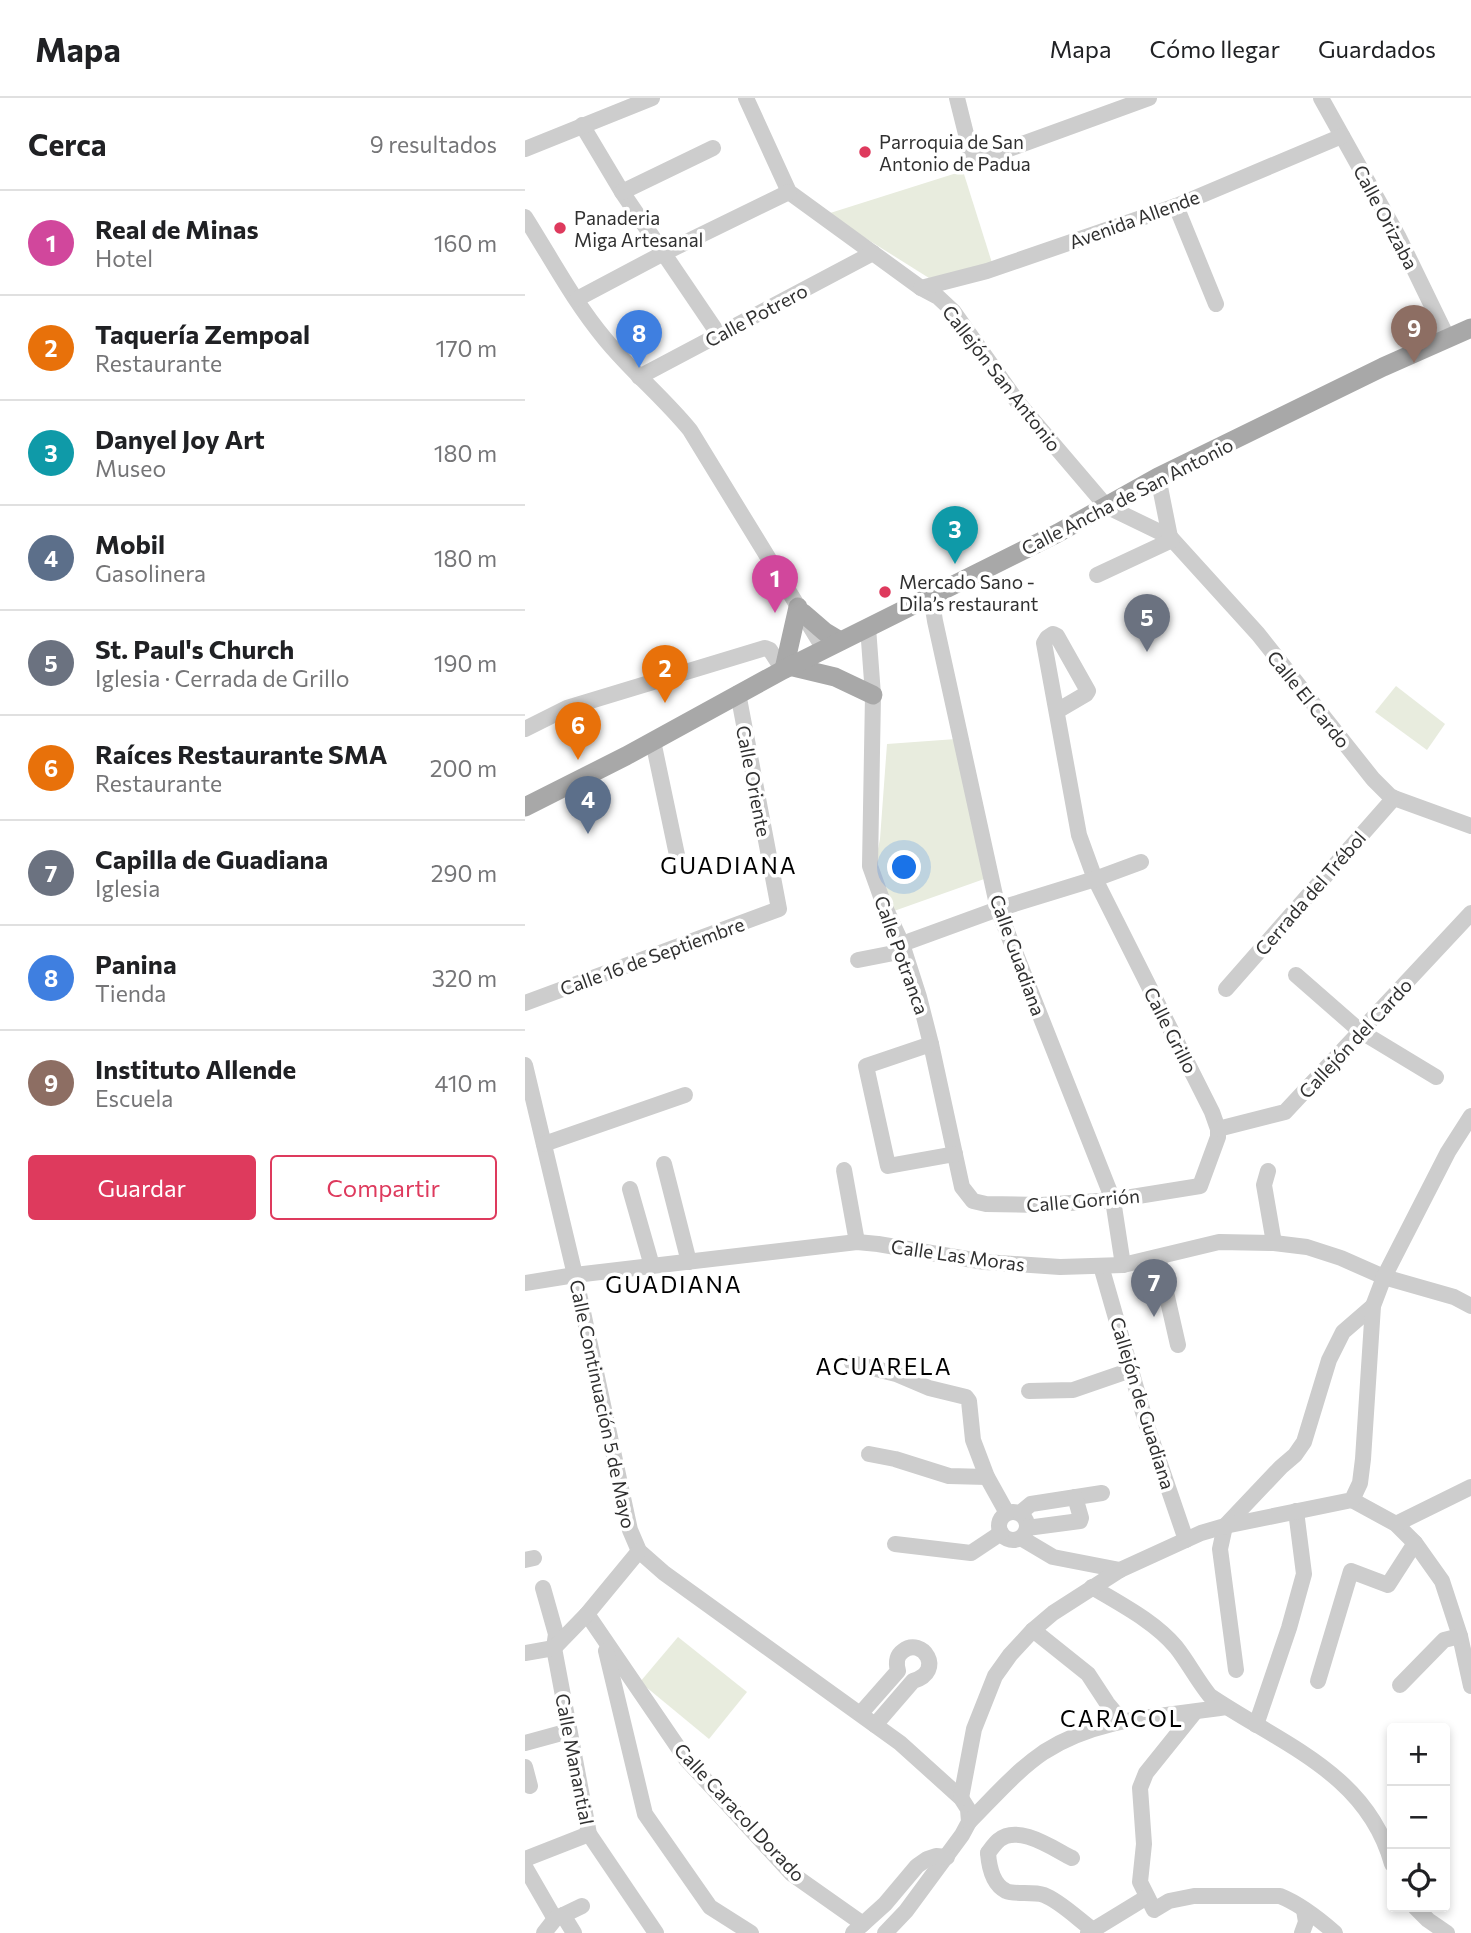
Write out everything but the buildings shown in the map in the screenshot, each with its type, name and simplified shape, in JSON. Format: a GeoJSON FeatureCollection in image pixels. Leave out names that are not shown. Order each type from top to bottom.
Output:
{"type":"FeatureCollection","features":[{"type":"Feature","properties":{"kind":"main road","name":"Calle Ancha de San Antonio"},"geometry":{"type":"LineString","coordinates":[[525,807],[653,741],[785,668],[1058,533],[1158,477],[1383,367],[1471,328]]}},
{"type":"Feature","properties":{"kind":"main road"},"geometry":{"type":"LineString","coordinates":[[832,645],[825,632],[800,610],[785,668],[835,677],[873,695]]}},
{"type":"Feature","properties":{"kind":"street"},"geometry":{"type":"LineString","coordinates":[[525,149],[652,98]]}},
{"type":"Feature","properties":{"kind":"street"},"geometry":{"type":"LineString","coordinates":[[577,299],[789,192],[746,98]]}},
{"type":"Feature","properties":{"kind":"street"},"geometry":{"type":"LineString","coordinates":[[957,98],[973,162],[1116,104],[1149,98]]}},
{"type":"Feature","properties":{"kind":"street","name":"Calle Orizaba"},"geometry":{"type":"LineString","coordinates":[[1321,98],[1399,238],[1448,339]]}},
{"type":"Feature","properties":{"kind":"street"},"geometry":{"type":"LineString","coordinates":[[582,125],[622,192],[719,335]]}},
{"type":"Feature","properties":{"kind":"street","name":"Avenida Allende"},"geometry":{"type":"LineString","coordinates":[[921,288],[987,271],[1177,205],[1342,136]]}},
{"type":"Feature","properties":{"kind":"street"},"geometry":{"type":"LineString","coordinates":[[622,192],[713,148]]}},
{"type":"Feature","properties":{"kind":"street","name":"Callejón San Antonio"},"geometry":{"type":"LineString","coordinates":[[789,192],[921,288],[938,297],[953,311],[1019,404],[1106,506]]}},
{"type":"Feature","properties":{"kind":"street"},"geometry":{"type":"LineString","coordinates":[[1177,205],[1216,304]]}},
{"type":"Feature","properties":{"kind":"street"},"geometry":{"type":"LineString","coordinates":[[525,217],[604,337],[690,430],[800,610]]}},
{"type":"Feature","properties":{"kind":"street","name":"Calle Potrero"},"geometry":{"type":"LineString","coordinates":[[639,377],[873,253]]}},
{"type":"Feature","properties":{"kind":"street"},"geometry":{"type":"LineString","coordinates":[[1097,575],[1171,538],[1158,477]]}},
{"type":"Feature","properties":{"kind":"street","name":"Calle El Cardo"},"geometry":{"type":"LineString","coordinates":[[1106,506],[1171,538],[1258,634],[1373,779],[1389,795],[1471,826]]}},
{"type":"Feature","properties":{"kind":"street","name":"Calle Guadiana"},"geometry":{"type":"LineString","coordinates":[[931,596],[998,909],[1113,1200],[1123,1265]]}},
{"type":"Feature","properties":{"kind":"street","name":"Calle Potranca"},"geometry":{"type":"LineString","coordinates":[[869,627],[873,695],[870,866],[903,948],[919,997],[962,1187],[967,1195]]}},
{"type":"Feature","properties":{"kind":"street"},"geometry":{"type":"LineString","coordinates":[[525,729],[567,708],[765,648],[770,650],[785,668]]}},
{"type":"Feature","properties":{"kind":"street","name":"Calle Oriente"},"geometry":{"type":"LineString","coordinates":[[738,693],[779,909]]}},
{"type":"Feature","properties":{"kind":"street","name":"Calle Grillo"},"geometry":{"type":"LineString","coordinates":[[1057,710],[1079,835],[1095,879],[1219,1129]]}},
{"type":"Feature","properties":{"kind":"street"},"geometry":{"type":"LineString","coordinates":[[653,741],[677,855]]}},
{"type":"Feature","properties":{"kind":"street","name":"Cerrada del Trébol"},"geometry":{"type":"LineString","coordinates":[[1226,989],[1394,798]]}},
{"type":"Feature","properties":{"kind":"street"},"geometry":{"type":"LineString","coordinates":[[858,960],[903,948],[998,909],[1141,862]]}},
{"type":"Feature","properties":{"kind":"street","name":"Calle 16 de Septiembre"},"geometry":{"type":"LineString","coordinates":[[525,1003],[779,909]]}},
{"type":"Feature","properties":{"kind":"street","name":"Callejón del Cardo"},"geometry":{"type":"LineString","coordinates":[[1219,1129],[1285,1112],[1471,913]]}},
{"type":"Feature","properties":{"kind":"street"},"geometry":{"type":"LineString","coordinates":[[1296,975],[1360,1031],[1436,1077]]}},
{"type":"Feature","properties":{"kind":"street"},"geometry":{"type":"LineString","coordinates":[[931,1044],[866,1066],[888,1166],[955,1154]]}},
{"type":"Feature","properties":{"kind":"street","name":"Calle Continuación 5 de Mayo"},"geometry":{"type":"LineString","coordinates":[[525,1065],[529,1096],[544,1144],[575,1275],[629,1530],[639,1551],[664,1573],[861,1713],[961,1798]]}},
{"type":"Feature","properties":{"kind":"street"},"geometry":{"type":"LineString","coordinates":[[544,1144],[684,1095]]}},
{"type":"Feature","properties":{"kind":"street"},"geometry":{"type":"LineString","coordinates":[[1352,1500],[1360,1483],[1363,1459],[1373,1306],[1384,1278],[1448,1152],[1471,1116]]}},
{"type":"Feature","properties":{"kind":"street","name":"Calle Gorrión"},"geometry":{"type":"LineString","coordinates":[[967,1195],[973,1201],[986,1204],[1041,1205],[1113,1200],[1200,1186],[1219,1129]]}},
{"type":"Feature","properties":{"kind":"street"},"geometry":{"type":"LineString","coordinates":[[664,1164],[689,1262]]}},
{"type":"Feature","properties":{"kind":"street"},"geometry":{"type":"LineString","coordinates":[[844,1170],[857,1242]]}},
{"type":"Feature","properties":{"kind":"street"},"geometry":{"type":"LineString","coordinates":[[1268,1171],[1264,1185],[1274,1243]]}},
{"type":"Feature","properties":{"kind":"street"},"geometry":{"type":"LineString","coordinates":[[630,1189],[652,1266]]}},
{"type":"Feature","properties":{"kind":"street","name":"Calle Las Moras"},"geometry":{"type":"LineString","coordinates":[[525,1283],[857,1242],[985,1262],[1060,1267],[1123,1265],[1219,1242],[1274,1243],[1307,1247],[1342,1258],[1384,1278],[1454,1297],[1471,1306]]}},
{"type":"Feature","properties":{"kind":"street"},"geometry":{"type":"LineString","coordinates":[[1158,1257],[1178,1345]]}},
{"type":"Feature","properties":{"kind":"street","name":"Callejón de Guadiana"},"geometry":{"type":"LineString","coordinates":[[1101,1266],[1147,1426],[1186,1540]]}},
{"type":"Feature","properties":{"kind":"street"},"geometry":{"type":"LineString","coordinates":[[1236,1670],[1220,1549],[1225,1526],[1295,1455],[1304,1442],[1329,1360],[1338,1341],[1350,1324],[1373,1306]]}},
{"type":"Feature","properties":{"kind":"street"},"geometry":{"type":"LineString","coordinates":[[852,1363],[896,1374],[929,1388],[967,1397],[973,1440],[987,1477],[1019,1523],[1053,1557],[1119,1570]]}},
{"type":"Feature","properties":{"kind":"street"},"geometry":{"type":"LineString","coordinates":[[1029,1391],[1073,1390],[1131,1370]]}},
{"type":"Feature","properties":{"kind":"street"},"geometry":{"type":"LineString","coordinates":[[869,1454],[949,1476],[987,1477]]}},
{"type":"Feature","properties":{"kind":"street"},"geometry":{"type":"LineString","coordinates":[[1396,1524],[1471,1488]]}},
{"type":"Feature","properties":{"kind":"street"},"geometry":{"type":"LineString","coordinates":[[895,1544],[971,1553],[1001,1533],[1010,1539],[1031,1504],[1102,1493]]}},
{"type":"Feature","properties":{"kind":"street"},"geometry":{"type":"LineString","coordinates":[[1019,1523],[1080,1521],[1075,1497]]}},
{"type":"Feature","properties":{"kind":"street"},"geometry":{"type":"LineString","coordinates":[[1335,1933],[1292,1901],[1280,1896],[1184,1897],[1169,1902],[1151,1903],[1090,1932],[1042,1894],[1006,1891],[994,1879],[974,1840],[968,1809],[961,1798],[974,1729],[995,1676],[1033,1630],[1053,1613],[1119,1570],[1225,1526],[1352,1500],[1396,1524],[1415,1543],[1442,1581],[1460,1636],[1471,1686]]}},
{"type":"Feature","properties":{"kind":"street"},"geometry":{"type":"LineString","coordinates":[[1256,1725],[1304,1574],[1296,1511]]}},
{"type":"Feature","properties":{"kind":"street"},"geometry":{"type":"LineString","coordinates":[[1318,1681],[1351,1571],[1388,1585],[1415,1543]]}},
{"type":"Feature","properties":{"kind":"street"},"geometry":{"type":"LineString","coordinates":[[525,1653],[554,1648],[639,1551]]}},
{"type":"Feature","properties":{"kind":"street"},"geometry":{"type":"LineString","coordinates":[[1092,1587],[1160,1630],[1176,1647],[1210,1696],[1313,1759],[1340,1780],[1362,1803],[1377,1825],[1388,1849]]}},
{"type":"Feature","properties":{"kind":"street","name":"Calle Manantial"},"geometry":{"type":"LineString","coordinates":[[543,1588],[556,1634],[554,1648],[589,1834],[656,1933]]}},
{"type":"Feature","properties":{"kind":"street","name":"Calle Caracol Dorado"},"geometry":{"type":"LineString","coordinates":[[586,1614],[686,1759],[792,1874],[858,1929]]}},
{"type":"Feature","properties":{"kind":"street"},"geometry":{"type":"LineString","coordinates":[[1033,1630],[1088,1674],[1122,1721]]}},
{"type":"Feature","properties":{"kind":"street"},"geometry":{"type":"LineString","coordinates":[[1400,1685],[1444,1640],[1460,1636]]}},
{"type":"Feature","properties":{"kind":"street"},"geometry":{"type":"LineString","coordinates":[[603,1640],[645,1814],[710,1907],[751,1933]]}},
{"type":"Feature","properties":{"kind":"street"},"geometry":{"type":"LineString","coordinates":[[861,1713],[898,1671],[896,1662],[900,1653],[908,1648],[918,1648],[926,1653],[930,1662],[928,1671],[922,1678],[913,1681],[875,1724]]}},
{"type":"Feature","properties":{"kind":"street"},"geometry":{"type":"LineString","coordinates":[[885,1933],[906,1911],[947,1857],[974,1840],[1021,1770],[1044,1753],[1095,1728],[1122,1721],[1226,1707]]}},
{"type":"Feature","properties":{"kind":"street"},"geometry":{"type":"LineString","coordinates":[[1151,1903],[1140,1882],[1145,1844],[1140,1788],[1146,1773],[1195,1712]]}},
{"type":"Feature","properties":{"kind":"street"},"geometry":{"type":"LineString","coordinates":[[525,1743],[569,1731]]}},
{"type":"Feature","properties":{"kind":"street"},"geometry":{"type":"LineString","coordinates":[[525,1767],[530,1786]]}},
{"type":"Feature","properties":{"kind":"street"},"geometry":{"type":"LineString","coordinates":[[974,1840],[998,1840],[1011,1833],[1025,1835],[1072,1858]]}},
{"type":"Feature","properties":{"kind":"street"},"geometry":{"type":"LineString","coordinates":[[525,1859],[589,1834]]}},
{"type":"Feature","properties":{"kind":"street"},"geometry":{"type":"LineString","coordinates":[[858,1929],[891,1897],[917,1866],[936,1856],[947,1857]]}},
{"type":"Feature","properties":{"kind":"street"},"geometry":{"type":"LineString","coordinates":[[525,1867],[559,1917],[574,1933]]}},
{"type":"Feature","properties":{"kind":"street"},"geometry":{"type":"LineString","coordinates":[[544,1933],[559,1917],[582,1906]]}},
{"type":"Feature","properties":{"kind":"street"},"geometry":{"type":"LineString","coordinates":[[1302,1933],[1306,1922],[1304,1910]]}},
{"type":"Feature","properties":{"kind":"street"},"geometry":{"type":"LineString","coordinates":[[1420,1912],[1447,1933]]}},
{"type":"Feature","properties":{"kind":"shaded area"},"geometry":{"type":"Polygon","coordinates":[[[963,171],[993,266],[929,278],[827,214],[963,171]]]}},
{"type":"Feature","properties":{"kind":"shaded area"},"geometry":{"type":"Polygon","coordinates":[[[1396,686],[1445,724],[1427,750],[1375,712],[1396,686]]]}},
{"type":"Feature","properties":{"kind":"shaded area"},"geometry":{"type":"Polygon","coordinates":[[[956,739],[987,878],[894,911],[875,864],[880,839],[887,744],[956,739]]]}},
{"type":"Feature","properties":{"kind":"shaded area"},"geometry":{"type":"Polygon","coordinates":[[[678,1637],[747,1692],[709,1739],[640,1682],[678,1637]]]}},
{"type":"Feature","properties":{"kind":"place","name":"Parroquia de San Antonio de Padua"},"geometry":{"type":"Point","coordinates":[865,152]}},
{"type":"Feature","properties":{"kind":"place","name":"Panaderia Miga Artesanal"},"geometry":{"type":"Point","coordinates":[560,228]}},
{"type":"Feature","properties":{"kind":"place","name":"Instituto Allende"},"geometry":{"type":"Point","coordinates":[1414,363]}},
{"type":"Feature","properties":{"kind":"place","name":"Panina"},"geometry":{"type":"Point","coordinates":[639,368]}},
{"type":"Feature","properties":{"kind":"place","name":"Danyel Joy Art"},"geometry":{"type":"Point","coordinates":[955,564]}},
{"type":"Feature","properties":{"kind":"place","name":"Mercado Sano - Dila’s restaurant"},"geometry":{"type":"Point","coordinates":[885,592]}},
{"type":"Feature","properties":{"kind":"place","name":"Real de Minas"},"geometry":{"type":"Point","coordinates":[775,613]}},
{"type":"Feature","properties":{"kind":"place","name":"St. Paul's Church"},"geometry":{"type":"Point","coordinates":[1147,652]}},
{"type":"Feature","properties":{"kind":"place","name":"Taquería Zempoal"},"geometry":{"type":"Point","coordinates":[665,703]}},
{"type":"Feature","properties":{"kind":"place","name":"Raíces Restaurante SMA"},"geometry":{"type":"Point","coordinates":[578,760]}},
{"type":"Feature","properties":{"kind":"place","name":"Mobil"},"geometry":{"type":"Point","coordinates":[588,834]}},
{"type":"Feature","properties":{"kind":"place","name":"Capilla de Guadiana"},"geometry":{"type":"Point","coordinates":[1154,1317]}},
{"type":"Feature","properties":{"kind":"district","name":"GUADIANA"},"geometry":{"type":"Point","coordinates":[729,865]}},
{"type":"Feature","properties":{"kind":"district","name":"GUADIANA"},"geometry":{"type":"Point","coordinates":[674,1284]}},
{"type":"Feature","properties":{"kind":"district","name":"ACUARELA"},"geometry":{"type":"Point","coordinates":[884,1366]}},
{"type":"Feature","properties":{"kind":"district","name":"CARACOL"},"geometry":{"type":"Point","coordinates":[1122,1718]}}]}
